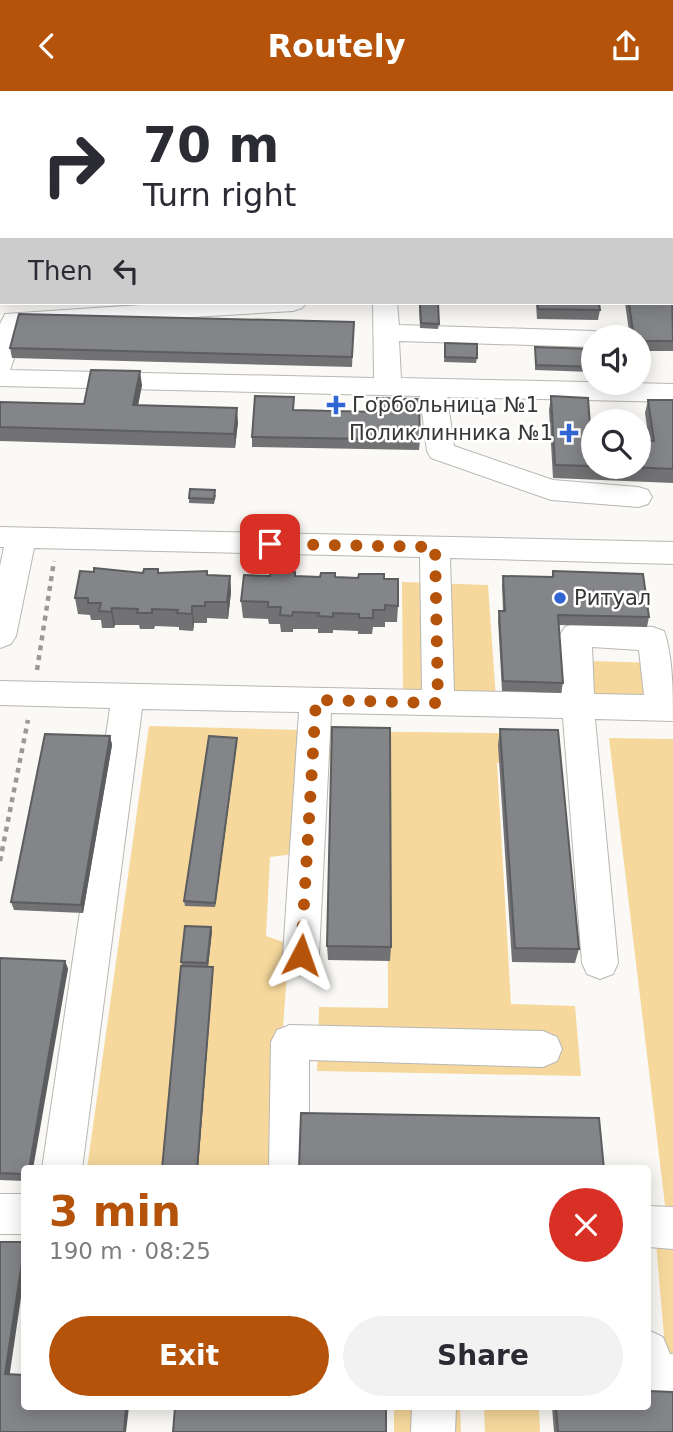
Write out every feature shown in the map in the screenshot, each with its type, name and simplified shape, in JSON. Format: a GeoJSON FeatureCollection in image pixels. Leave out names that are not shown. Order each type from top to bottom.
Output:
{"type":"FeatureCollection","features":[{"type":"Feature","properties":{"kind":"street"},"geometry":{"type":"LineString","coordinates":[[0,365],[14,320],[260,305]]}},
{"type":"Feature","properties":{"kind":"street"},"geometry":{"type":"LineString","coordinates":[[385,305],[388,387]]}},
{"type":"Feature","properties":{"kind":"street"},"geometry":{"type":"LineString","coordinates":[[386,333],[581,339]]}},
{"type":"Feature","properties":{"kind":"street"},"geometry":{"type":"LineString","coordinates":[[0,378],[673,393]]}},
{"type":"Feature","properties":{"kind":"street"},"geometry":{"type":"LineString","coordinates":[[432,388],[441,451],[551,490],[638,497]]}},
{"type":"Feature","properties":{"kind":"street"},"geometry":{"type":"LineString","coordinates":[[0,636],[11,538],[673,553]]}},
{"type":"Feature","properties":{"kind":"street"},"geometry":{"type":"LineString","coordinates":[[435,547],[438,703]]}},
{"type":"Feature","properties":{"kind":"street"},"geometry":{"type":"LineString","coordinates":[[0,693],[438,703],[578,706],[667,708],[653,639],[576,635],[578,706],[600,963]]}},
{"type":"Feature","properties":{"kind":"street"},"geometry":{"type":"LineString","coordinates":[[63,1165],[128,696]]}},
{"type":"Feature","properties":{"kind":"street"},"geometry":{"type":"LineString","coordinates":[[301,955],[316,700]]}},
{"type":"Feature","properties":{"kind":"street"},"geometry":{"type":"LineString","coordinates":[[289,1165],[290,1042],[543,1049]]}},
{"type":"Feature","properties":{"kind":"street"},"geometry":{"type":"LineString","coordinates":[[0,1214],[21,1214]]}},
{"type":"Feature","properties":{"kind":"street"},"geometry":{"type":"LineString","coordinates":[[651,1227],[673,1228]]}},
{"type":"Feature","properties":{"kind":"street"},"geometry":{"type":"LineString","coordinates":[[651,1374],[673,1375]]}},
{"type":"Feature","properties":{"kind":"street"},"geometry":{"type":"LineString","coordinates":[[433,1432],[434,1410]]}},
{"type":"Feature","properties":{"kind":"shaded area"},"geometry":{"type":"Polygon","coordinates":[[[402,582],[488,585],[496,700],[403,699],[402,582]]]}},
{"type":"Feature","properties":{"kind":"shaded area"},"geometry":{"type":"Polygon","coordinates":[[[588,661],[661,663],[669,721],[594,719],[588,661]]]}},
{"type":"Feature","properties":{"kind":"shaded area"},"geometry":{"type":"Polygon","coordinates":[[[149,726],[302,730],[294,854],[270,857],[266,936],[289,944],[273,1165],[88,1165],[149,726]]]}},
{"type":"Feature","properties":{"kind":"shaded area"},"geometry":{"type":"Polygon","coordinates":[[[329,731],[558,734],[561,764],[497,763],[511,1004],[575,1006],[581,1076],[317,1071],[319,1007],[388,1008],[387,762],[329,761],[329,731]]]}},
{"type":"Feature","properties":{"kind":"shaded area"},"geometry":{"type":"Polygon","coordinates":[[[609,738],[673,739],[673,1213],[666,1213],[609,738]]]}},
{"type":"Feature","properties":{"kind":"shaded area"},"geometry":{"type":"Polygon","coordinates":[[[656,1243],[673,1244],[673,1359],[666,1359],[656,1243]]]}},
{"type":"Feature","properties":{"kind":"shaded area"},"geometry":{"type":"Polygon","coordinates":[[[394,1410],[460,1410],[461,1432],[394,1432],[394,1410]]]}},
{"type":"Feature","properties":{"kind":"shaded area"},"geometry":{"type":"Polygon","coordinates":[[[484,1410],[539,1410],[540,1432],[485,1432],[484,1410]]]}},
{"type":"Feature","properties":{"kind":"building"},"geometry":{"type":"Polygon","coordinates":[[[420,305],[438,305],[439,324],[421,323],[420,305]]]}},
{"type":"Feature","properties":{"kind":"building"},"geometry":{"type":"Polygon","coordinates":[[[538,305],[599,305],[600,310],[538,309],[538,305]]]}},
{"type":"Feature","properties":{"kind":"building"},"geometry":{"type":"Polygon","coordinates":[[[629,305],[672,305],[673,341],[651,341],[651,325],[632,325],[629,305]]]}},
{"type":"Feature","properties":{"kind":"building"},"geometry":{"type":"Polygon","coordinates":[[[19,314],[354,322],[352,357],[10,348],[19,314]]]}},
{"type":"Feature","properties":{"kind":"building"},"geometry":{"type":"Polygon","coordinates":[[[445,343],[477,344],[477,358],[445,357],[445,343]]]}},
{"type":"Feature","properties":{"kind":"building"},"geometry":{"type":"Polygon","coordinates":[[[535,347],[581,349],[581,367],[536,365],[535,347]]]}},
{"type":"Feature","properties":{"kind":"building"},"geometry":{"type":"Polygon","coordinates":[[[91,370],[140,371],[133,405],[237,408],[234,434],[0,427],[0,402],[84,404],[91,370]]]}},
{"type":"Feature","properties":{"kind":"building"},"geometry":{"type":"Polygon","coordinates":[[[255,396],[294,397],[293,410],[377,412],[377,398],[419,399],[420,440],[252,437],[255,396]]]}},
{"type":"Feature","properties":{"kind":"building"},"geometry":{"type":"Polygon","coordinates":[[[551,396],[588,398],[589,409],[581,409],[581,466],[555,465],[551,396]]]}},
{"type":"Feature","properties":{"kind":"building"},"geometry":{"type":"Polygon","coordinates":[[[648,400],[673,400],[673,469],[651,468],[651,441],[654,441],[648,400]]]}},
{"type":"Feature","properties":{"kind":"building"},"geometry":{"type":"Polygon","coordinates":[[[190,489],[215,490],[214,499],[189,498],[190,489]]]}},
{"type":"Feature","properties":{"kind":"building"},"geometry":{"type":"Polygon","coordinates":[[[94,568],[143,573],[144,569],[158,569],[158,573],[207,571],[207,575],[230,576],[227,602],[205,602],[205,606],[192,606],[192,614],[177,613],[178,610],[152,609],[152,613],[137,613],[138,609],[112,608],[111,612],[99,611],[101,603],[88,603],[88,598],[75,598],[80,571],[94,572],[94,568]]]}},
{"type":"Feature","properties":{"kind":"building"},"geometry":{"type":"Polygon","coordinates":[[[271,571],[320,577],[321,573],[358,578],[359,574],[384,574],[384,579],[398,579],[398,606],[385,605],[385,610],[373,610],[373,618],[359,618],[359,614],[333,613],[333,617],[318,616],[319,613],[293,612],[292,616],[280,615],[281,607],[268,607],[268,602],[241,601],[244,575],[270,576],[271,571]]]}},
{"type":"Feature","properties":{"kind":"building"},"geometry":{"type":"Polygon","coordinates":[[[553,571],[643,574],[649,617],[558,615],[563,683],[503,681],[499,611],[505,611],[503,576],[553,577],[553,571]]]}},
{"type":"Feature","properties":{"kind":"building"},"geometry":{"type":"Polygon","coordinates":[[[332,727],[390,728],[391,947],[327,946],[332,727]]]}},
{"type":"Feature","properties":{"kind":"building"},"geometry":{"type":"Polygon","coordinates":[[[500,729],[558,730],[579,949],[515,948],[500,729]]]}},
{"type":"Feature","properties":{"kind":"building"},"geometry":{"type":"Polygon","coordinates":[[[45,734],[110,736],[81,905],[11,902],[45,734]]]}},
{"type":"Feature","properties":{"kind":"building"},"geometry":{"type":"Polygon","coordinates":[[[209,736],[237,738],[215,903],[184,901],[209,736]]]}},
{"type":"Feature","properties":{"kind":"building"},"geometry":{"type":"Polygon","coordinates":[[[185,926],[211,927],[207,963],[181,962],[185,926]]]}},
{"type":"Feature","properties":{"kind":"building"},"geometry":{"type":"Polygon","coordinates":[[[0,958],[65,961],[30,1165],[21,1165],[21,1174],[0,1173],[0,958]]]}},
{"type":"Feature","properties":{"kind":"building"},"geometry":{"type":"Polygon","coordinates":[[[181,966],[213,967],[197,1165],[162,1165],[181,966]]]}},
{"type":"Feature","properties":{"kind":"building"},"geometry":{"type":"Polygon","coordinates":[[[301,1113],[599,1118],[604,1165],[299,1165],[301,1113]]]}},
{"type":"Feature","properties":{"kind":"building"},"geometry":{"type":"Polygon","coordinates":[[[0,1242],[21,1242],[21,1269],[5,1374],[21,1375],[21,1410],[126,1410],[124,1432],[0,1432],[0,1242]]]}},
{"type":"Feature","properties":{"kind":"building"},"geometry":{"type":"Polygon","coordinates":[[[651,1391],[673,1392],[673,1432],[558,1432],[556,1410],[651,1410],[651,1391]]]}},
{"type":"Feature","properties":{"kind":"building"},"geometry":{"type":"Polygon","coordinates":[[[175,1410],[386,1410],[386,1432],[173,1432],[175,1410]]]}},
{"type":"Feature","properties":{"kind":"place","name":"Горбольница №1"},"geometry":{"type":"Point","coordinates":[336,405]}},
{"type":"Feature","properties":{"kind":"place","name":"Поликлинника №1"},"geometry":{"type":"Point","coordinates":[569,433]}},
{"type":"Feature","properties":{"kind":"place","name":"Ритуал"},"geometry":{"type":"Point","coordinates":[560,598]}},
{"type":"Feature","properties":{"kind":"route"},"geometry":{"type":"LineString","coordinates":[[270,544],[435,547],[438,703],[316,700],[301,955]]}}]}
